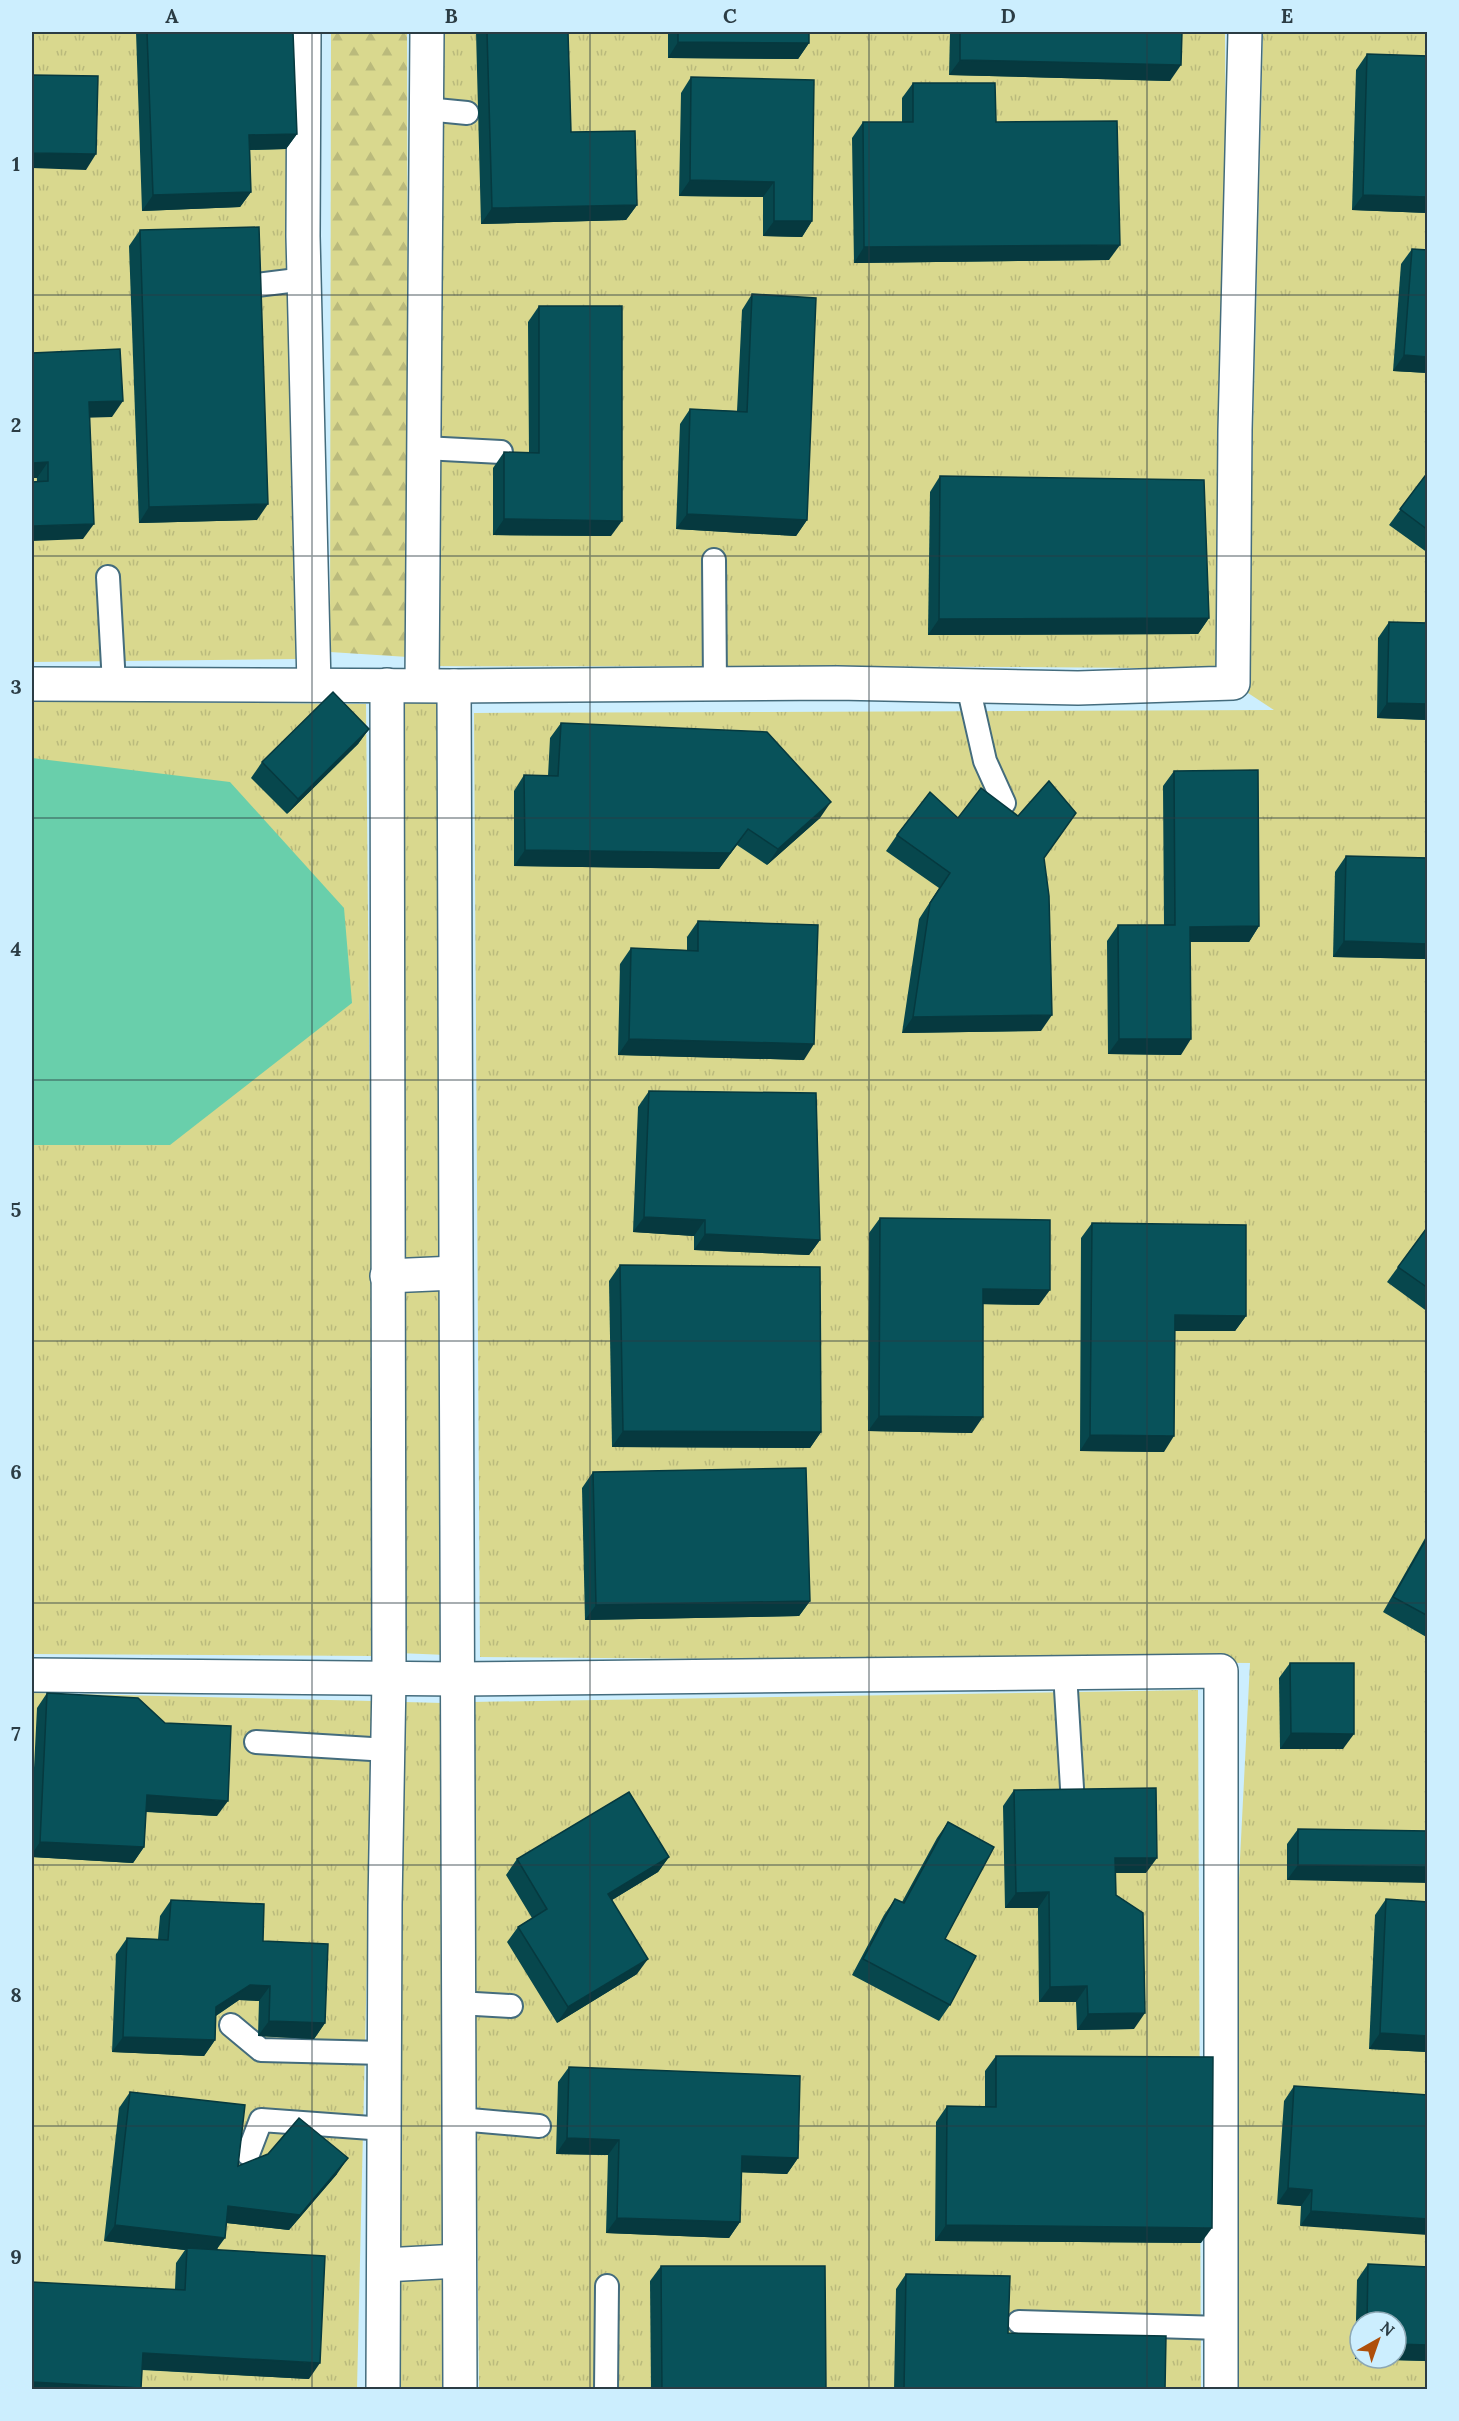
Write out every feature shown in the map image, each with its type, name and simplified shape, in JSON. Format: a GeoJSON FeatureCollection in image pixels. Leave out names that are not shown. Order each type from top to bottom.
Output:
{"type":"FeatureCollection","features":[{"type":"Feature","properties":{"kind":"street"},"geometry":{"type":"LineString","coordinates":[[304,32],[305,279],[314,685]]}},
{"type":"Feature","properties":{"kind":"street"},"geometry":{"type":"LineString","coordinates":[[427,32],[424,448],[438,686],[455,1273],[460,2390]]}},
{"type":"Feature","properties":{"kind":"street"},"geometry":{"type":"LineString","coordinates":[[32,684],[438,686],[837,683],[1078,688],[1233,683],[1235,419],[1245,32]]}},
{"type":"Feature","properties":{"kind":"street"},"geometry":{"type":"LineString","coordinates":[[383,2390],[384,2053],[389,1678],[387,685]]}},
{"type":"Feature","properties":{"kind":"street"},"geometry":{"type":"LineString","coordinates":[[387,1276],[455,1273]]}},
{"type":"Feature","properties":{"kind":"street"},"geometry":{"type":"LineString","coordinates":[[32,1674],[458,1679],[1221,1671],[1221,2390]]}},
{"type":"Feature","properties":{"kind":"street"},"geometry":{"type":"LineString","coordinates":[[384,2265],[459,2261]]}},
{"type":"Feature","properties":{"kind":"lane"},"geometry":{"type":"LineString","coordinates":[[426,109],[467,113]]}},
{"type":"Feature","properties":{"kind":"lane"},"geometry":{"type":"LineString","coordinates":[[257,285],[305,279]]}},
{"type":"Feature","properties":{"kind":"lane"},"geometry":{"type":"LineString","coordinates":[[424,448],[501,452]]}},
{"type":"Feature","properties":{"kind":"lane"},"geometry":{"type":"LineString","coordinates":[[714,561],[715,684]]}},
{"type":"Feature","properties":{"kind":"lane"},"geometry":{"type":"LineString","coordinates":[[108,577],[114,684]]}},
{"type":"Feature","properties":{"kind":"lane"},"geometry":{"type":"LineString","coordinates":[[968,686],[985,761],[1004,803]]}},
{"type":"Feature","properties":{"kind":"lane"},"geometry":{"type":"LineString","coordinates":[[1065,1672],[1072,1788]]}},
{"type":"Feature","properties":{"kind":"lane"},"geometry":{"type":"LineString","coordinates":[[256,1742],[388,1749]]}},
{"type":"Feature","properties":{"kind":"lane"},"geometry":{"type":"LineString","coordinates":[[458,2003],[511,2006]]}},
{"type":"Feature","properties":{"kind":"lane"},"geometry":{"type":"LineString","coordinates":[[231,2025],[261,2050],[384,2053]]}},
{"type":"Feature","properties":{"kind":"lane"},"geometry":{"type":"LineString","coordinates":[[459,2119],[539,2126]]}},
{"type":"Feature","properties":{"kind":"lane"},"geometry":{"type":"LineString","coordinates":[[248,2154],[261,2120],[385,2129]]}},
{"type":"Feature","properties":{"kind":"lane"},"geometry":{"type":"LineString","coordinates":[[606,2390],[608,2286]]}},
{"type":"Feature","properties":{"kind":"lane"},"geometry":{"type":"LineString","coordinates":[[1019,2322],[1221,2328]]}},
{"type":"Feature","properties":{"kind":"green space"},"geometry":{"type":"Polygon","coordinates":[[[32,32],[292,32],[297,659],[32,662],[32,32]]]}},
{"type":"Feature","properties":{"kind":"green space"},"geometry":{"type":"Polygon","coordinates":[[[331,32],[407,32],[408,657],[330,652],[331,32]]]}},
{"type":"Feature","properties":{"kind":"green space"},"geometry":{"type":"Polygon","coordinates":[[[434,32],[1225,32],[1226,261],[1218,667],[1213,669],[432,666],[434,32]]]}},
{"type":"Feature","properties":{"kind":"green space"},"geometry":{"type":"Polygon","coordinates":[[[1263,32],[1427,32],[1427,2389],[1237,2389],[1235,1957],[1250,1663],[480,1657],[474,713],[1274,710],[1248,693],[1263,32]]]}},
{"type":"Feature","properties":{"kind":"green space"},"geometry":{"type":"Polygon","coordinates":[[[396,695],[443,697],[447,1655],[398,1653],[396,695]]]}},
{"type":"Feature","properties":{"kind":"green space"},"geometry":{"type":"Polygon","coordinates":[[[32,701],[366,704],[375,1656],[32,1654],[32,701]]]}},
{"type":"Feature","properties":{"kind":"green space"},"geometry":{"type":"Polygon","coordinates":[[[1198,1690],[1201,2389],[479,2389],[472,1702],[1198,1690]]]}},
{"type":"Feature","properties":{"kind":"green space"},"geometry":{"type":"Polygon","coordinates":[[[32,1693],[373,1701],[357,2389],[32,2390],[32,1693]]]}},
{"type":"Feature","properties":{"kind":"green space"},"geometry":{"type":"Polygon","coordinates":[[[404,1702],[443,1703],[448,2389],[400,2390],[398,1886],[404,1702]]]}},
{"type":"Feature","properties":{"kind":"shaded area"},"geometry":{"type":"Polygon","coordinates":[[[32,758],[230,782],[344,908],[352,1003],[170,1145],[32,1145],[32,758]]]}},
{"type":"Feature","properties":{"kind":"building"},"geometry":{"type":"Polygon","coordinates":[[[147,32],[293,32],[297,134],[249,135],[251,192],[153,195],[147,32]]]}},
{"type":"Feature","properties":{"kind":"building"},"geometry":{"type":"Polygon","coordinates":[[[487,32],[568,32],[571,132],[635,131],[637,205],[492,208],[487,32]]]}},
{"type":"Feature","properties":{"kind":"building"},"geometry":{"type":"Polygon","coordinates":[[[678,32],[809,32],[809,43],[678,42],[678,32]]]}},
{"type":"Feature","properties":{"kind":"building"},"geometry":{"type":"Polygon","coordinates":[[[960,32],[1182,32],[1181,65],[960,60],[960,32]]]}},
{"type":"Feature","properties":{"kind":"building"},"geometry":{"type":"Polygon","coordinates":[[[1367,54],[1428,56],[1428,197],[1363,195],[1367,54]]]}},
{"type":"Feature","properties":{"kind":"building"},"geometry":{"type":"Polygon","coordinates":[[[32,75],[98,76],[96,154],[32,153],[32,75]]]}},
{"type":"Feature","properties":{"kind":"building"},"geometry":{"type":"Polygon","coordinates":[[[691,77],[814,80],[812,221],[774,221],[774,182],[690,180],[691,77]]]}},
{"type":"Feature","properties":{"kind":"building"},"geometry":{"type":"Polygon","coordinates":[[[913,83],[995,83],[996,122],[1117,121],[1120,245],[864,247],[863,122],[913,122],[913,83]]]}},
{"type":"Feature","properties":{"kind":"building"},"geometry":{"type":"Polygon","coordinates":[[[259,227],[268,504],[149,507],[140,230],[259,227]]]}},
{"type":"Feature","properties":{"kind":"building"},"geometry":{"type":"Polygon","coordinates":[[[1412,249],[1428,250],[1428,357],[1404,355],[1412,249]]]}},
{"type":"Feature","properties":{"kind":"building"},"geometry":{"type":"Polygon","coordinates":[[[752,294],[816,298],[807,520],[687,514],[690,409],[747,412],[752,294]]]}},
{"type":"Feature","properties":{"kind":"building"},"geometry":{"type":"Polygon","coordinates":[[[539,306],[622,306],[622,521],[504,519],[504,452],[539,453],[539,306]]]}},
{"type":"Feature","properties":{"kind":"building"},"geometry":{"type":"Polygon","coordinates":[[[120,349],[123,401],[89,402],[94,524],[32,526],[32,482],[48,481],[48,462],[32,463],[32,353],[120,349]]]}},
{"type":"Feature","properties":{"kind":"building"},"geometry":{"type":"Polygon","coordinates":[[[1428,472],[1428,530],[1400,509],[1428,472]]]}},
{"type":"Feature","properties":{"kind":"building"},"geometry":{"type":"Polygon","coordinates":[[[940,476],[1204,480],[1209,618],[939,619],[940,476]]]}},
{"type":"Feature","properties":{"kind":"building"},"geometry":{"type":"Polygon","coordinates":[[[1389,622],[1428,623],[1428,704],[1387,703],[1389,622]]]}},
{"type":"Feature","properties":{"kind":"building"},"geometry":{"type":"Polygon","coordinates":[[[333,692],[369,729],[298,799],[262,762],[333,692]]]}},
{"type":"Feature","properties":{"kind":"building"},"geometry":{"type":"Polygon","coordinates":[[[561,723],[767,732],[831,802],[778,849],[748,829],[730,853],[525,850],[524,775],[558,776],[561,723]]]}},
{"type":"Feature","properties":{"kind":"building"},"geometry":{"type":"Polygon","coordinates":[[[1258,770],[1259,926],[1190,927],[1191,1039],[1119,1039],[1118,925],[1175,925],[1174,771],[1258,770]]]}},
{"type":"Feature","properties":{"kind":"building"},"geometry":{"type":"Polygon","coordinates":[[[1049,781],[1076,813],[1044,858],[1049,896],[1052,1015],[913,1017],[930,903],[950,873],[897,835],[930,792],[958,818],[981,788],[1018,816],[1049,781]]]}},
{"type":"Feature","properties":{"kind":"building"},"geometry":{"type":"Polygon","coordinates":[[[1346,856],[1428,858],[1428,944],[1344,941],[1346,856]]]}},
{"type":"Feature","properties":{"kind":"building"},"geometry":{"type":"Polygon","coordinates":[[[698,921],[818,925],[814,1044],[629,1039],[631,948],[698,951],[698,921]]]}},
{"type":"Feature","properties":{"kind":"building"},"geometry":{"type":"Polygon","coordinates":[[[649,1091],[816,1093],[820,1240],[705,1234],[705,1220],[644,1217],[649,1091]]]}},
{"type":"Feature","properties":{"kind":"building"},"geometry":{"type":"Polygon","coordinates":[[[880,1218],[1050,1220],[1050,1290],[983,1289],[983,1417],[879,1416],[880,1218]]]}},
{"type":"Feature","properties":{"kind":"building"},"geometry":{"type":"Polygon","coordinates":[[[1092,1223],[1246,1225],[1246,1316],[1175,1315],[1174,1436],[1090,1435],[1092,1223]]]}},
{"type":"Feature","properties":{"kind":"building"},"geometry":{"type":"Polygon","coordinates":[[[1428,1229],[1428,1288],[1398,1267],[1428,1229]]]}},
{"type":"Feature","properties":{"kind":"building"},"geometry":{"type":"Polygon","coordinates":[[[620,1265],[820,1267],[821,1432],[623,1431],[620,1265]]]}},
{"type":"Feature","properties":{"kind":"building"},"geometry":{"type":"Polygon","coordinates":[[[806,1468],[810,1601],[596,1605],[593,1472],[806,1468]]]}},
{"type":"Feature","properties":{"kind":"building"},"geometry":{"type":"Polygon","coordinates":[[[1428,1536],[1428,1616],[1393,1597],[1428,1536]]]}},
{"type":"Feature","properties":{"kind":"building"},"geometry":{"type":"Polygon","coordinates":[[[1290,1663],[1354,1663],[1354,1734],[1291,1733],[1290,1663]]]}},
{"type":"Feature","properties":{"kind":"building"},"geometry":{"type":"Polygon","coordinates":[[[47,1693],[138,1698],[165,1723],[231,1726],[228,1801],[147,1795],[144,1847],[40,1842],[47,1693]]]}},
{"type":"Feature","properties":{"kind":"building"},"geometry":{"type":"Polygon","coordinates":[[[1156,1788],[1157,1858],[1115,1858],[1116,1895],[1143,1913],[1145,2013],[1088,2014],[1087,1986],[1050,1987],[1049,1892],[1016,1893],[1014,1790],[1156,1788]]]}},
{"type":"Feature","properties":{"kind":"building"},"geometry":{"type":"Polygon","coordinates":[[[629,1792],[669,1857],[608,1894],[648,1959],[568,2007],[518,1927],[547,1909],[517,1859],[629,1792]]]}},
{"type":"Feature","properties":{"kind":"building"},"geometry":{"type":"Polygon","coordinates":[[[948,1822],[994,1847],[945,1939],[976,1956],[950,2005],[863,1959],[895,1899],[904,1903],[948,1822]]]}},
{"type":"Feature","properties":{"kind":"building"},"geometry":{"type":"Polygon","coordinates":[[[1298,1829],[1428,1831],[1428,1867],[1298,1865],[1298,1829]]]}},
{"type":"Feature","properties":{"kind":"building"},"geometry":{"type":"Polygon","coordinates":[[[1386,1899],[1428,1902],[1428,2036],[1380,2033],[1386,1899]]]}},
{"type":"Feature","properties":{"kind":"building"},"geometry":{"type":"Polygon","coordinates":[[[171,1900],[264,1904],[263,1941],[328,1944],[325,2023],[269,2021],[270,1986],[250,1985],[216,2007],[215,2040],[123,2037],[127,1938],[168,1940],[171,1900]]]}},
{"type":"Feature","properties":{"kind":"building"},"geometry":{"type":"Polygon","coordinates":[[[996,2056],[1213,2057],[1212,2228],[946,2225],[947,2106],[996,2107],[996,2056]]]}},
{"type":"Feature","properties":{"kind":"building"},"geometry":{"type":"Polygon","coordinates":[[[569,2067],[800,2076],[798,2158],[742,2156],[740,2222],[617,2218],[619,2140],[567,2138],[569,2067]]]}},
{"type":"Feature","properties":{"kind":"building"},"geometry":{"type":"Polygon","coordinates":[[[1294,2086],[1428,2095],[1428,2219],[1311,2211],[1312,2190],[1288,2188],[1294,2086]]]}},
{"type":"Feature","properties":{"kind":"building"},"geometry":{"type":"Polygon","coordinates":[[[130,2092],[245,2105],[238,2166],[268,2154],[299,2118],[348,2158],[300,2215],[228,2206],[225,2238],[115,2225],[130,2092]]]}},
{"type":"Feature","properties":{"kind":"building"},"geometry":{"type":"Polygon","coordinates":[[[187,2248],[325,2256],[320,2363],[143,2353],[141,2388],[32,2382],[32,2282],[185,2290],[187,2248]]]}},
{"type":"Feature","properties":{"kind":"building"},"geometry":{"type":"Polygon","coordinates":[[[1368,2264],[1428,2267],[1428,2345],[1408,2344],[1408,2310],[1367,2310],[1368,2264]]]}},
{"type":"Feature","properties":{"kind":"building"},"geometry":{"type":"Polygon","coordinates":[[[661,2266],[825,2266],[826,2390],[662,2390],[661,2266]]]}},
{"type":"Feature","properties":{"kind":"building"},"geometry":{"type":"Polygon","coordinates":[[[906,2274],[1010,2276],[1008,2333],[1166,2336],[1165,2390],[904,2390],[906,2274]]]}}]}
